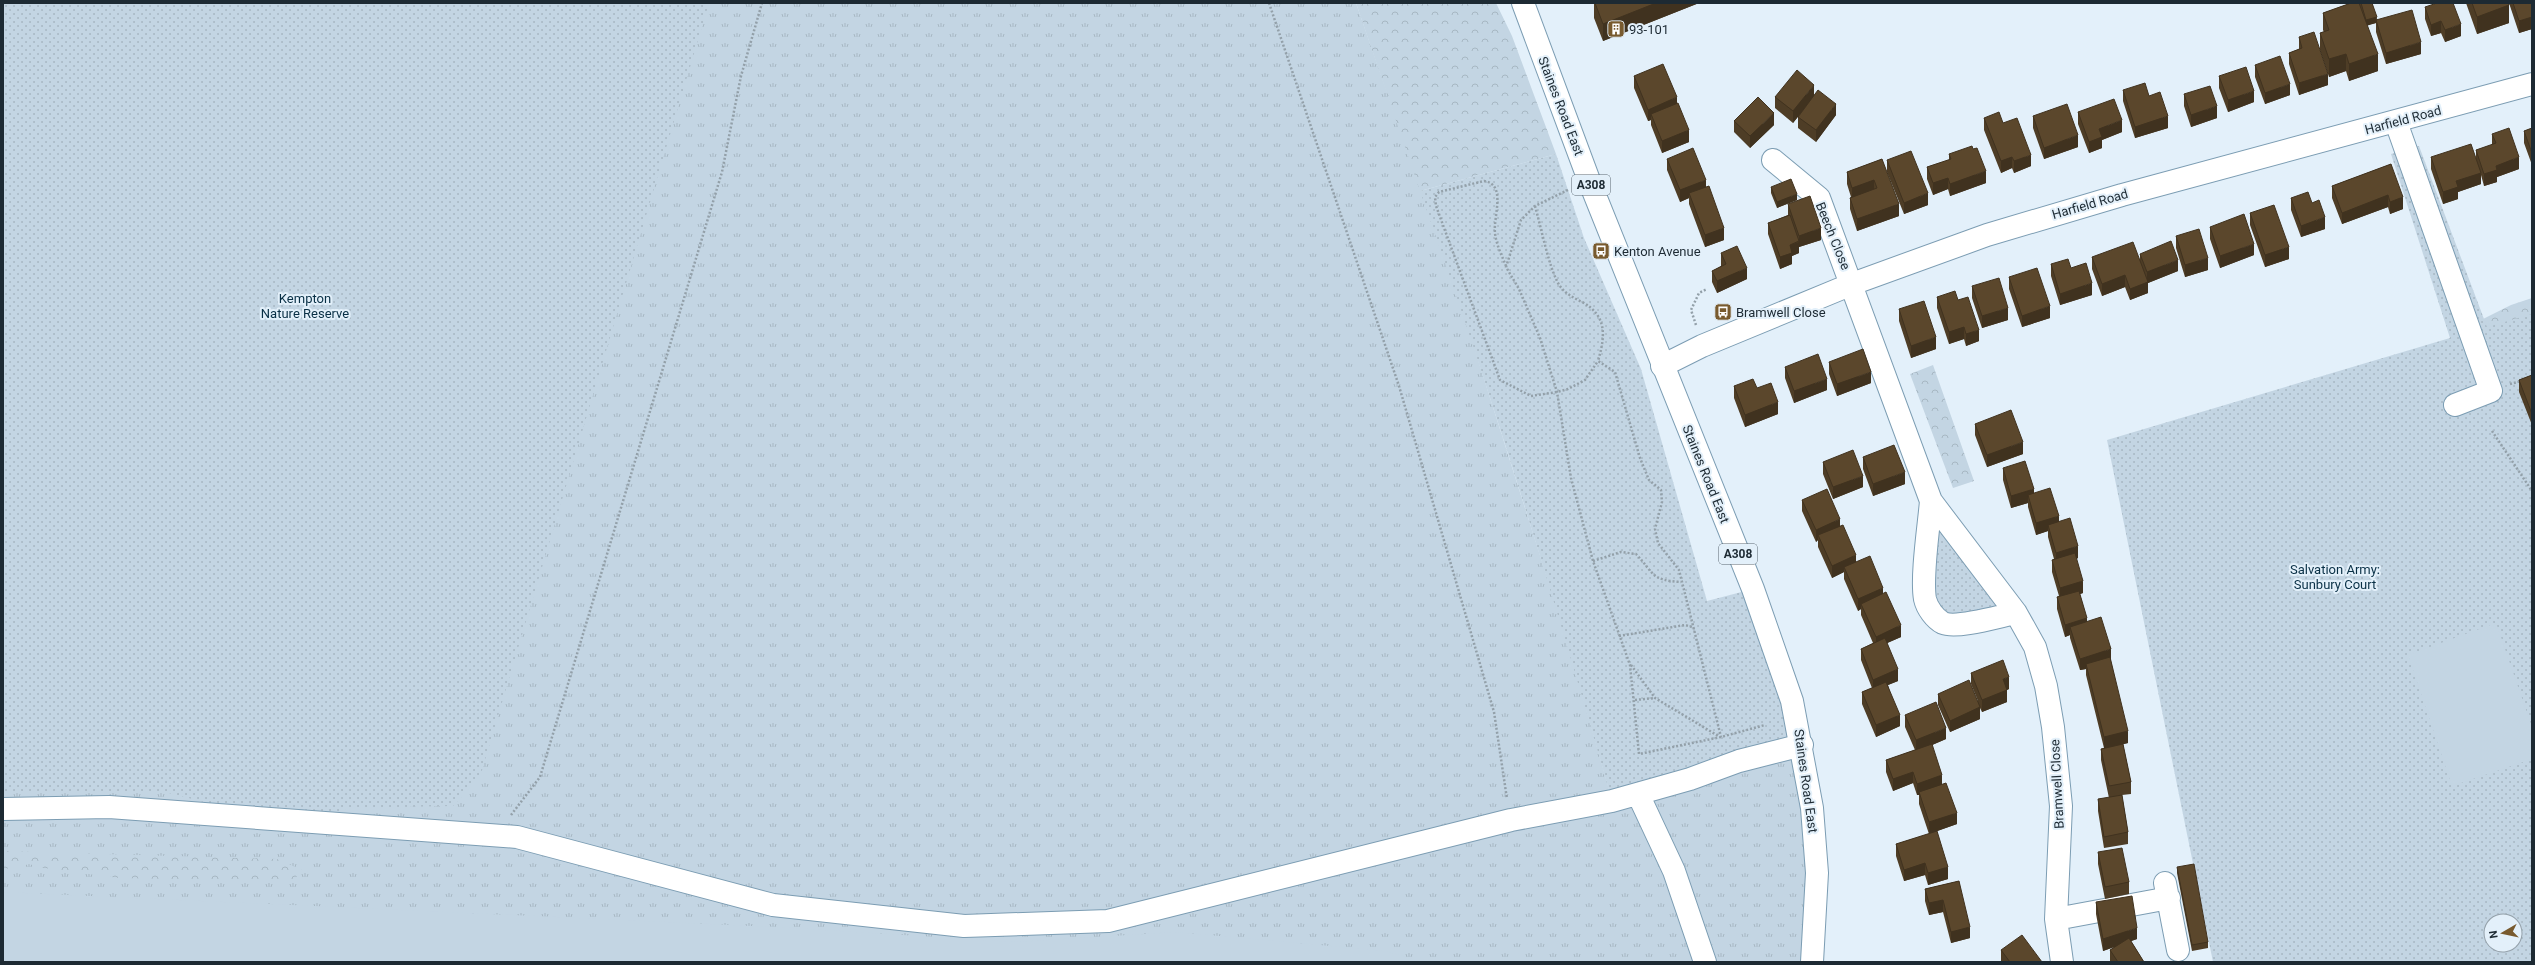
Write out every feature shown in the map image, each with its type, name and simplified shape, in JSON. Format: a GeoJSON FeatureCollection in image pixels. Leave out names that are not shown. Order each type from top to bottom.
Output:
{"type":"FeatureCollection","features":[{"type":"Feature","properties":{"kind":"main road","name":"Staines Road East"},"geometry":{"type":"LineString","coordinates":[[1523,3],[1590,183],[1778,657],[1792,701],[1802,746],[1812,808],[1817,873],[1812,962]]}},
{"type":"Feature","properties":{"kind":"main road","name":"Harfield Road"},"geometry":{"type":"LineString","coordinates":[[1662,366],[1702,346],[1852,284],[1987,235],[2130,193],[2532,84]]}},
{"type":"Feature","properties":{"kind":"main road"},"geometry":{"type":"LineString","coordinates":[[2396,122],[2491,391],[2455,405]]}},
{"type":"Feature","properties":{"kind":"main road","name":"Beech Close"},"geometry":{"type":"LineString","coordinates":[[1773,160],[1819,198],[1852,284]]}},
{"type":"Feature","properties":{"kind":"main road","name":"Bramwell Close"},"geometry":{"type":"LineString","coordinates":[[1852,284],[1931,501],[2016,613],[2035,647],[2046,686],[2053,727],[2061,806],[2056,919],[2062,962]]}},
{"type":"Feature","properties":{"kind":"main road","name":"Bramwell Close"},"geometry":{"type":"LineString","coordinates":[[1931,501],[1925,585],[1925,600],[1931,613],[1943,623],[1956,625],[2016,613]]}},
{"type":"Feature","properties":{"kind":"main road"},"geometry":{"type":"LineString","coordinates":[[3,809],[109,807],[517,837],[773,905],[964,926],[1108,921],[1511,820],[1638,794],[1739,761],[1802,746]]}},
{"type":"Feature","properties":{"kind":"main road"},"geometry":{"type":"LineString","coordinates":[[1638,794],[1674,871],[1705,962]]}},
{"type":"Feature","properties":{"kind":"main road"},"geometry":{"type":"LineString","coordinates":[[2056,919],[2167,890],[2178,950]]}},
{"type":"Feature","properties":{"kind":"path"},"geometry":{"type":"LineString","coordinates":[[483,834],[510,817],[540,777],[722,172],[741,76],[762,3]]}},
{"type":"Feature","properties":{"kind":"path"},"geometry":{"type":"LineString","coordinates":[[1269,3],[1399,386],[1494,712],[1511,820]]}},
{"type":"Feature","properties":{"kind":"path"},"geometry":{"type":"LineString","coordinates":[[1535,206],[1557,281],[1567,295],[1585,304],[1600,318],[1604,340],[1598,361],[1584,380],[1568,389],[1557,392],[1531,396],[1500,380],[1436,206],[1435,197],[1439,192],[1484,180],[1491,182],[1496,186],[1495,234],[1506,267],[1519,289],[1540,338],[1557,392],[1570,478],[1593,561],[1630,665],[1639,754],[1721,737],[1765,725]]}},
{"type":"Feature","properties":{"kind":"path"},"geometry":{"type":"LineString","coordinates":[[1506,267],[1521,220],[1535,206],[1566,190],[1590,183]]}},
{"type":"Feature","properties":{"kind":"path"},"geometry":{"type":"LineString","coordinates":[[1702,346],[1691,310],[1699,293],[1707,289]]}},
{"type":"Feature","properties":{"kind":"path"},"geometry":{"type":"LineString","coordinates":[[1598,361],[1615,372],[1640,458],[1649,480],[1661,490],[1662,502],[1655,529],[1658,543],[1679,570],[1721,737]]}},
{"type":"Feature","properties":{"kind":"path"},"geometry":{"type":"LineString","coordinates":[[2492,431],[2532,491]]}},
{"type":"Feature","properties":{"kind":"path"},"geometry":{"type":"LineString","coordinates":[[1593,561],[1621,552],[1636,554],[1654,577],[1663,581],[1681,582]]}},
{"type":"Feature","properties":{"kind":"path"},"geometry":{"type":"LineString","coordinates":[[1619,636],[1685,625],[1693,627]]}},
{"type":"Feature","properties":{"kind":"path"},"geometry":{"type":"LineString","coordinates":[[1630,665],[1655,698],[1721,737]]}},
{"type":"Feature","properties":{"kind":"path"},"geometry":{"type":"LineString","coordinates":[[1634,700],[1655,698]]}},
{"type":"Feature","properties":{"kind":"green space"},"geometry":{"type":"Polygon","coordinates":[[[3,3],[1356,3],[1459,300],[1564,631],[1612,800],[1802,745],[1812,962],[3,962],[3,3]]]}},
{"type":"Feature","properties":{"kind":"green space","name":"Kempton Nature Reserve"},"geometry":{"type":"Polygon","coordinates":[[[3,3],[709,3],[480,777],[453,806],[349,808],[323,816],[227,808],[161,791],[3,791],[3,3]]]}},
{"type":"Feature","properties":{"kind":"green space"},"geometry":{"type":"Polygon","coordinates":[[[1356,3],[1496,3],[1512,36],[1556,154],[1420,191],[1356,3]]]}},
{"type":"Feature","properties":{"kind":"green space","name":"Salvation Army: Sunbury Court"},"geometry":{"type":"Polygon","coordinates":[[[2419,146],[2487,327],[2532,314],[2532,962],[2213,962],[2107,440],[2450,338],[2391,154],[2419,146]]]}},
{"type":"Feature","properties":{"kind":"green space"},"geometry":{"type":"Polygon","coordinates":[[[1556,154],[1584,238],[1641,369],[1707,601],[1753,589],[1802,745],[1612,801],[1568,647],[1521,494],[1472,342],[1420,191],[1556,154]]]}},
{"type":"Feature","properties":{"kind":"green space"},"geometry":{"type":"Polygon","coordinates":[[[2532,298],[2532,376],[2475,323],[2511,305],[2532,298]]]}},
{"type":"Feature","properties":{"kind":"green space"},"geometry":{"type":"Polygon","coordinates":[[[1933,365],[1974,481],[1953,488],[1910,374],[1933,365]]]}},
{"type":"Feature","properties":{"kind":"green space"},"geometry":{"type":"Polygon","coordinates":[[[1931,501],[2016,613],[1943,623],[1925,585],[1931,501]]]}},
{"type":"Feature","properties":{"kind":"green space"},"geometry":{"type":"Polygon","coordinates":[[[2496,623],[2532,727],[2532,759],[2452,786],[2408,655],[2496,623]]]}},
{"type":"Feature","properties":{"kind":"green space"},"geometry":{"type":"Polygon","coordinates":[[[3,851],[277,859],[302,870],[292,882],[119,878],[44,868],[29,864],[11,869],[3,868],[3,851]]]}},
{"type":"Feature","properties":{"kind":"green space"},"geometry":{"type":"Polygon","coordinates":[[[3,892],[777,927],[1014,942],[1176,932],[1386,951],[1422,962],[3,962],[3,892]]]}},
{"type":"Feature","properties":{"kind":"building"},"geometry":{"type":"Polygon","coordinates":[[[1595,3],[1656,3],[1603,24],[1595,3]]]}},
{"type":"Feature","properties":{"kind":"building"},"geometry":{"type":"Polygon","coordinates":[[[2351,3],[2359,3],[2378,54],[2349,64],[2346,54],[2329,59],[2320,33],[2329,30],[2323,13],[2351,3]]]}},
{"type":"Feature","properties":{"kind":"building"},"geometry":{"type":"Polygon","coordinates":[[[2361,3],[2372,3],[2377,17],[2366,20],[2361,3]]]}},
{"type":"Feature","properties":{"kind":"building"},"geometry":{"type":"Polygon","coordinates":[[[2437,3],[2453,3],[2461,24],[2445,30],[2441,21],[2431,25],[2425,7],[2437,3]]]}},
{"type":"Feature","properties":{"kind":"building"},"geometry":{"type":"Polygon","coordinates":[[[2472,3],[2509,3],[2509,5],[2477,17],[2472,3]]]}},
{"type":"Feature","properties":{"kind":"building"},"geometry":{"type":"Polygon","coordinates":[[[2513,3],[2532,3],[2532,17],[2519,21],[2513,3]]]}},
{"type":"Feature","properties":{"kind":"building"},"geometry":{"type":"Polygon","coordinates":[[[2412,10],[2421,42],[2386,53],[2376,20],[2412,10]]]}},
{"type":"Feature","properties":{"kind":"building"},"geometry":{"type":"Polygon","coordinates":[[[2314,32],[2328,74],[2299,83],[2289,53],[2302,48],[2299,37],[2314,32]]]}},
{"type":"Feature","properties":{"kind":"building"},"geometry":{"type":"Polygon","coordinates":[[[2280,56],[2290,84],[2265,93],[2255,65],[2280,56]]]}},
{"type":"Feature","properties":{"kind":"building"},"geometry":{"type":"Polygon","coordinates":[[[1663,64],[1677,97],[1648,110],[1634,76],[1663,64]]]}},
{"type":"Feature","properties":{"kind":"building"},"geometry":{"type":"Polygon","coordinates":[[[2246,67],[2254,91],[2228,100],[2219,76],[2246,67]]]}},
{"type":"Feature","properties":{"kind":"building"},"geometry":{"type":"Polygon","coordinates":[[[1797,70],[1814,85],[1793,111],[1775,97],[1797,70]]]}},
{"type":"Feature","properties":{"kind":"building"},"geometry":{"type":"Polygon","coordinates":[[[2145,83],[2149,96],[2160,92],[2168,116],[2135,127],[2123,90],[2145,83]]]}},
{"type":"Feature","properties":{"kind":"building"},"geometry":{"type":"Polygon","coordinates":[[[2210,86],[2217,106],[2191,115],[2184,94],[2210,86]]]}},
{"type":"Feature","properties":{"kind":"building"},"geometry":{"type":"Polygon","coordinates":[[[1818,90],[1836,104],[1816,130],[1798,117],[1818,90]]]}},
{"type":"Feature","properties":{"kind":"building"},"geometry":{"type":"Polygon","coordinates":[[[1758,97],[1774,113],[1750,136],[1734,121],[1758,97]]]}},
{"type":"Feature","properties":{"kind":"building"},"geometry":{"type":"Polygon","coordinates":[[[2114,99],[2122,120],[2099,129],[2102,137],[2089,142],[2078,112],[2114,99]]]}},
{"type":"Feature","properties":{"kind":"building"},"geometry":{"type":"Polygon","coordinates":[[[1678,103],[1689,130],[1662,141],[1651,114],[1678,103]]]}},
{"type":"Feature","properties":{"kind":"building"},"geometry":{"type":"Polygon","coordinates":[[[2067,104],[2078,135],[2044,148],[2033,116],[2067,104]]]}},
{"type":"Feature","properties":{"kind":"building"},"geometry":{"type":"Polygon","coordinates":[[[1999,112],[2003,123],[2017,118],[2031,155],[2014,161],[2012,157],[2001,161],[1984,118],[1999,112]]]}},
{"type":"Feature","properties":{"kind":"building"},"geometry":{"type":"Polygon","coordinates":[[[2509,128],[2519,157],[2496,166],[2497,170],[2484,174],[2476,150],[2496,143],[2492,134],[2509,128]]]}},
{"type":"Feature","properties":{"kind":"building"},"geometry":{"type":"Polygon","coordinates":[[[2532,128],[2532,153],[2524,131],[2532,128]]]}},
{"type":"Feature","properties":{"kind":"building"},"geometry":{"type":"Polygon","coordinates":[[[2471,144],[2481,173],[2456,181],[2458,187],[2443,192],[2431,157],[2471,144]]]}},
{"type":"Feature","properties":{"kind":"building"},"geometry":{"type":"Polygon","coordinates":[[[1972,146],[1973,149],[1977,148],[1986,171],[1950,184],[1948,178],[1933,183],[1927,167],[1951,159],[1949,154],[1972,146]]]}},
{"type":"Feature","properties":{"kind":"building"},"geometry":{"type":"Polygon","coordinates":[[[1693,148],[1706,180],[1680,190],[1667,159],[1693,148]]]}},
{"type":"Feature","properties":{"kind":"building"},"geometry":{"type":"Polygon","coordinates":[[[1911,151],[1928,193],[1904,203],[1887,160],[1911,151]]]}},
{"type":"Feature","properties":{"kind":"building"},"geometry":{"type":"Polygon","coordinates":[[[1882,159],[1899,204],[1857,219],[1850,198],[1877,188],[1874,180],[1852,188],[1847,172],[1882,159]]]}},
{"type":"Feature","properties":{"kind":"building"},"geometry":{"type":"Polygon","coordinates":[[[2391,164],[2403,197],[2390,202],[2388,195],[2342,213],[2332,186],[2391,164]]]}},
{"type":"Feature","properties":{"kind":"building"},"geometry":{"type":"Polygon","coordinates":[[[1791,179],[1797,194],[1777,202],[1771,187],[1791,179]]]}},
{"type":"Feature","properties":{"kind":"building"},"geometry":{"type":"Polygon","coordinates":[[[1709,186],[1724,228],[1705,235],[1689,193],[1709,186]]]}},
{"type":"Feature","properties":{"kind":"building"},"geometry":{"type":"Polygon","coordinates":[[[2308,192],[2312,203],[2319,200],[2325,217],[2301,226],[2291,198],[2308,192]]]}},
{"type":"Feature","properties":{"kind":"building"},"geometry":{"type":"Polygon","coordinates":[[[1810,196],[1821,228],[1799,236],[1788,204],[1810,196]]]}},
{"type":"Feature","properties":{"kind":"building"},"geometry":{"type":"Polygon","coordinates":[[[2274,205],[2289,247],[2265,255],[2250,213],[2274,205]]]}},
{"type":"Feature","properties":{"kind":"building"},"geometry":{"type":"Polygon","coordinates":[[[2244,214],[2254,244],[2220,256],[2210,227],[2244,214]]]}},
{"type":"Feature","properties":{"kind":"building"},"geometry":{"type":"Polygon","coordinates":[[[1790,215],[1799,241],[1790,245],[1792,253],[1780,257],[1768,223],[1790,215]]]}},
{"type":"Feature","properties":{"kind":"building"},"geometry":{"type":"Polygon","coordinates":[[[2199,229],[2208,258],[2185,265],[2176,236],[2199,229]]]}},
{"type":"Feature","properties":{"kind":"building"},"geometry":{"type":"Polygon","coordinates":[[[2171,241],[2178,260],[2147,272],[2140,254],[2171,241]]]}},
{"type":"Feature","properties":{"kind":"building"},"geometry":{"type":"Polygon","coordinates":[[[2133,242],[2148,282],[2130,289],[2125,275],[2102,284],[2092,257],[2133,242]]]}},
{"type":"Feature","properties":{"kind":"building"},"geometry":{"type":"Polygon","coordinates":[[[1737,246],[1747,268],[1717,281],[1712,271],[1726,264],[1721,253],[1737,246]]]}},
{"type":"Feature","properties":{"kind":"building"},"geometry":{"type":"Polygon","coordinates":[[[2068,259],[2071,268],[2086,263],[2092,283],[2060,294],[2051,264],[2068,259]]]}},
{"type":"Feature","properties":{"kind":"building"},"geometry":{"type":"Polygon","coordinates":[[[2037,268],[2050,306],[2022,316],[2009,277],[2037,268]]]}},
{"type":"Feature","properties":{"kind":"building"},"geometry":{"type":"Polygon","coordinates":[[[1999,278],[2008,308],[1982,316],[1972,286],[1999,278]]]}},
{"type":"Feature","properties":{"kind":"building"},"geometry":{"type":"Polygon","coordinates":[[[1955,291],[1958,300],[1968,297],[1979,330],[1966,334],[1964,327],[1949,332],[1937,297],[1955,291]]]}},
{"type":"Feature","properties":{"kind":"building"},"geometry":{"type":"Polygon","coordinates":[[[1924,301],[1936,337],[1911,346],[1899,309],[1924,301]]]}},
{"type":"Feature","properties":{"kind":"building"},"geometry":{"type":"Polygon","coordinates":[[[1863,349],[1871,372],[1837,384],[1829,362],[1863,349]]]}},
{"type":"Feature","properties":{"kind":"building"},"geometry":{"type":"Polygon","coordinates":[[[1818,354],[1827,379],[1794,391],[1785,367],[1818,354]]]}},
{"type":"Feature","properties":{"kind":"building"},"geometry":{"type":"Polygon","coordinates":[[[2532,375],[2532,414],[2519,380],[2532,375]]]}},
{"type":"Feature","properties":{"kind":"building"},"geometry":{"type":"Polygon","coordinates":[[[1753,379],[1757,388],[1771,383],[1778,402],[1745,415],[1734,386],[1753,379]]]}},
{"type":"Feature","properties":{"kind":"building"},"geometry":{"type":"Polygon","coordinates":[[[2011,410],[2023,442],[1987,455],[1975,424],[2011,410]]]}},
{"type":"Feature","properties":{"kind":"building"},"geometry":{"type":"Polygon","coordinates":[[[1894,445],[1905,472],[1873,484],[1863,457],[1894,445]]]}},
{"type":"Feature","properties":{"kind":"building"},"geometry":{"type":"Polygon","coordinates":[[[1853,450],[1863,476],[1833,487],[1823,462],[1853,450]]]}},
{"type":"Feature","properties":{"kind":"building"},"geometry":{"type":"Polygon","coordinates":[[[2025,461],[2034,489],[2011,496],[2003,468],[2025,461]]]}},
{"type":"Feature","properties":{"kind":"building"},"geometry":{"type":"Polygon","coordinates":[[[2050,488],[2059,516],[2036,523],[2028,495],[2050,488]]]}},
{"type":"Feature","properties":{"kind":"building"},"geometry":{"type":"Polygon","coordinates":[[[1827,489],[1840,519],[1816,530],[1802,500],[1827,489]]]}},
{"type":"Feature","properties":{"kind":"building"},"geometry":{"type":"Polygon","coordinates":[[[2070,518],[2078,546],[2056,553],[2048,525],[2070,518]]]}},
{"type":"Feature","properties":{"kind":"building"},"geometry":{"type":"Polygon","coordinates":[[[1843,525],[1856,555],[1832,566],[1818,535],[1843,525]]]}},
{"type":"Feature","properties":{"kind":"building"},"geometry":{"type":"Polygon","coordinates":[[[2075,553],[2083,581],[2060,588],[2052,560],[2075,553]]]}},
{"type":"Feature","properties":{"kind":"building"},"geometry":{"type":"Polygon","coordinates":[[[1870,556],[1883,588],[1858,599],[1844,567],[1870,556]]]}},
{"type":"Feature","properties":{"kind":"building"},"geometry":{"type":"Polygon","coordinates":[[[2079,591],[2087,618],[2065,625],[2057,597],[2079,591]]]}},
{"type":"Feature","properties":{"kind":"building"},"geometry":{"type":"Polygon","coordinates":[[[1886,592],[1901,625],[1876,637],[1861,604],[1886,592]]]}},
{"type":"Feature","properties":{"kind":"building"},"geometry":{"type":"Polygon","coordinates":[[[2101,617],[2111,649],[2080,659],[2070,627],[2101,617]]]}},
{"type":"Feature","properties":{"kind":"building"},"geometry":{"type":"Polygon","coordinates":[[[1885,638],[1898,669],[1873,680],[1861,649],[1885,638]]]}},
{"type":"Feature","properties":{"kind":"building"},"geometry":{"type":"Polygon","coordinates":[[[2110,657],[2128,731],[2104,737],[2086,664],[2110,657]]]}},
{"type":"Feature","properties":{"kind":"building"},"geometry":{"type":"Polygon","coordinates":[[[2003,660],[2009,677],[2003,679],[2007,690],[1982,700],[1971,673],[2003,660]]]}},
{"type":"Feature","properties":{"kind":"building"},"geometry":{"type":"Polygon","coordinates":[[[1969,680],[1980,707],[1950,721],[1938,694],[1969,680]]]}},
{"type":"Feature","properties":{"kind":"building"},"geometry":{"type":"Polygon","coordinates":[[[1886,682],[1900,715],[1876,725],[1862,692],[1886,682]]]}},
{"type":"Feature","properties":{"kind":"building"},"geometry":{"type":"Polygon","coordinates":[[[1936,702],[1946,728],[1916,740],[1905,715],[1936,702]]]}},
{"type":"Feature","properties":{"kind":"building"},"geometry":{"type":"Polygon","coordinates":[[[1932,744],[1942,775],[1917,784],[1913,772],[1893,779],[1886,760],[1932,744]]]}},
{"type":"Feature","properties":{"kind":"building"},"geometry":{"type":"Polygon","coordinates":[[[2123,744],[2131,782],[2109,786],[2101,749],[2123,744]]]}},
{"type":"Feature","properties":{"kind":"building"},"geometry":{"type":"Polygon","coordinates":[[[1946,783],[1957,813],[1929,822],[1919,792],[1946,783]]]}},
{"type":"Feature","properties":{"kind":"building"},"geometry":{"type":"Polygon","coordinates":[[[2122,795],[2128,832],[2104,837],[2098,799],[2122,795]]]}},
{"type":"Feature","properties":{"kind":"building"},"geometry":{"type":"Polygon","coordinates":[[[1937,831],[1948,867],[1928,873],[1925,863],[1904,870],[1896,844],[1937,831]]]}},
{"type":"Feature","properties":{"kind":"building"},"geometry":{"type":"Polygon","coordinates":[[[2122,848],[2129,882],[2105,887],[2098,852],[2122,848]]]}},
{"type":"Feature","properties":{"kind":"building"},"geometry":{"type":"Polygon","coordinates":[[[2194,864],[2208,942],[2192,945],[2177,867],[2194,864]]]}},
{"type":"Feature","properties":{"kind":"building"},"geometry":{"type":"Polygon","coordinates":[[[1959,881],[1970,927],[1951,932],[1943,900],[1929,903],[1925,889],[1959,881]]]}},
{"type":"Feature","properties":{"kind":"building"},"geometry":{"type":"Polygon","coordinates":[[[2132,896],[2137,928],[2103,939],[2096,902],[2132,896]]]}},
{"type":"Feature","properties":{"kind":"building"},"geometry":{"type":"Polygon","coordinates":[[[2022,935],[2042,962],[2010,962],[2001,950],[2022,935]]]}},
{"type":"Feature","properties":{"kind":"building"},"geometry":{"type":"Polygon","coordinates":[[[2129,938],[2144,962],[2118,962],[2110,950],[2129,938]]]}},
{"type":"Feature","properties":{"kind":"place","name":"93-101"},"geometry":{"type":"Point","coordinates":[1616,29]}},
{"type":"Feature","properties":{"kind":"place","name":"Kenton Avenue"},"geometry":{"type":"Point","coordinates":[1601,251]}},
{"type":"Feature","properties":{"kind":"place","name":"Bramwell Close"},"geometry":{"type":"Point","coordinates":[1723,312]}}]}
